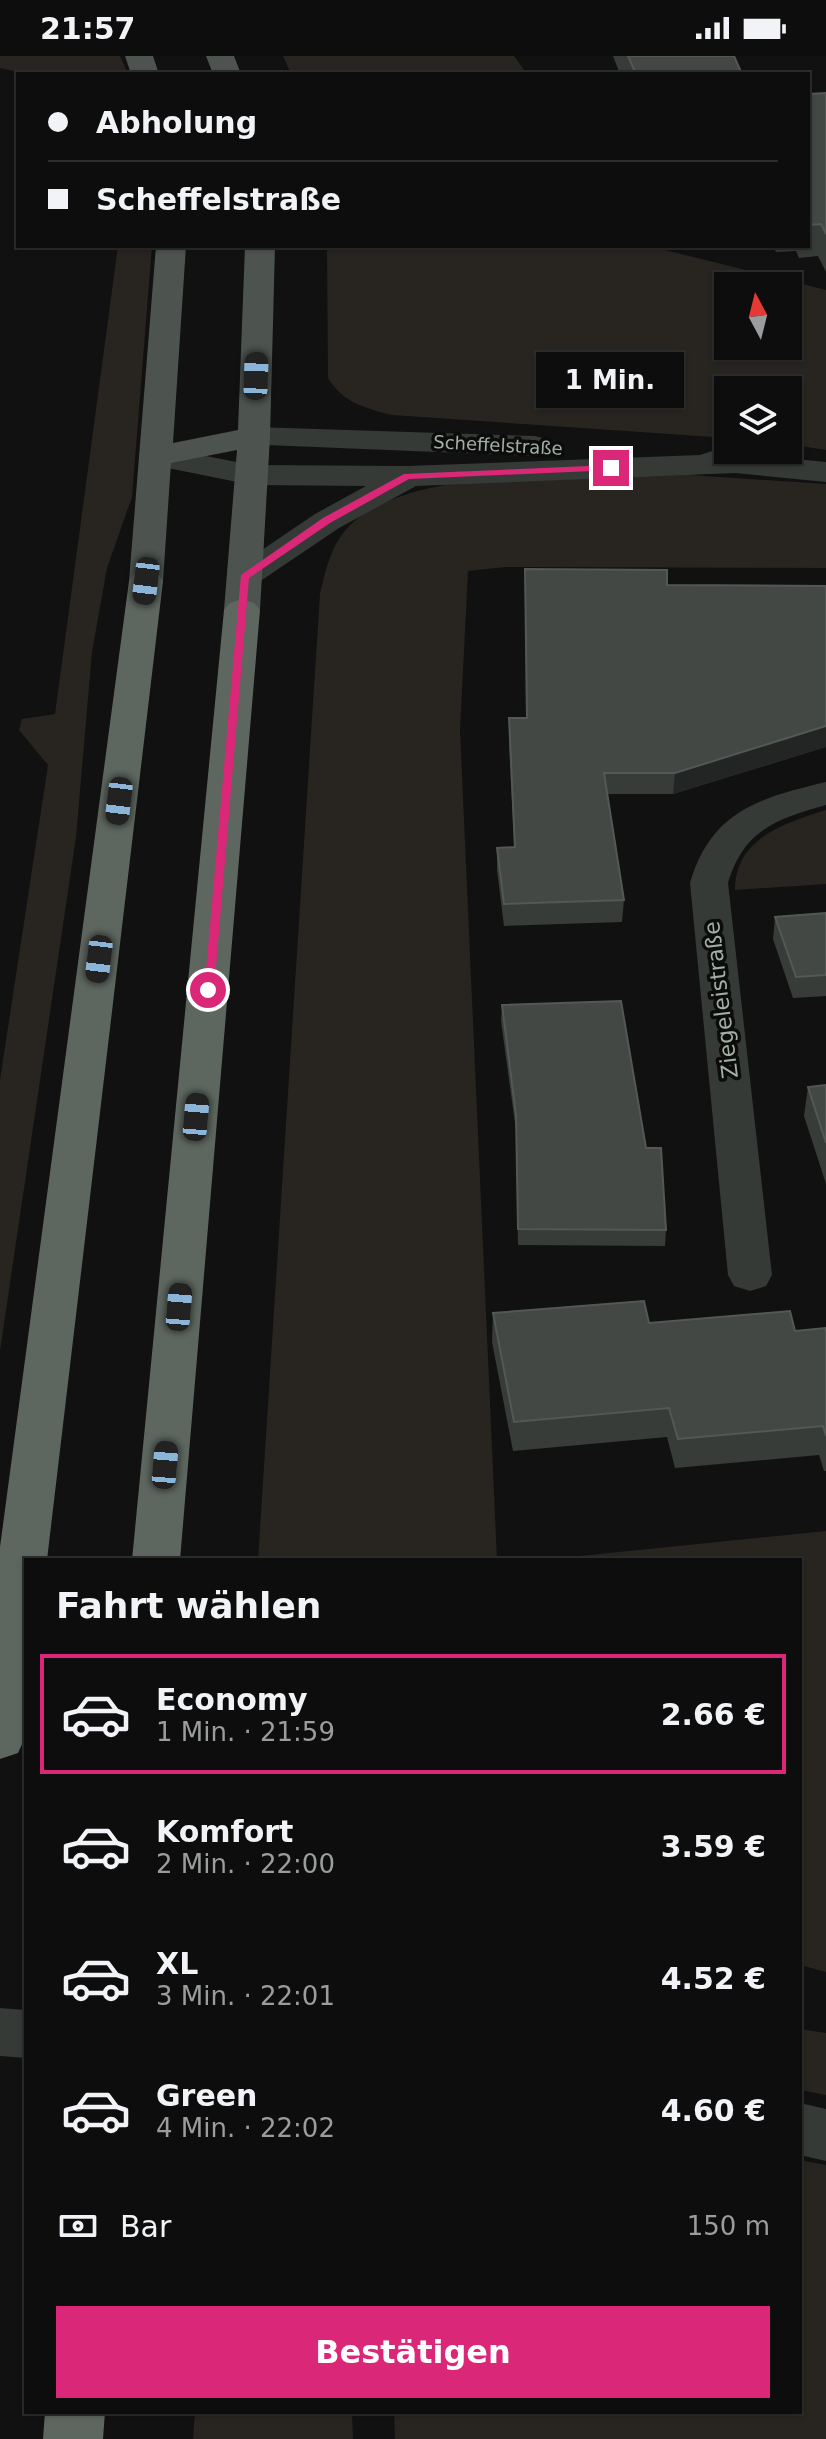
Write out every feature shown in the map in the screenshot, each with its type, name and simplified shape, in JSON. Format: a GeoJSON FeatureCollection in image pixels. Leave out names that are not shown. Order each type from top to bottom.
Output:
{"type":"FeatureCollection","features":[{"type":"Feature","properties":{"kind":"highway"},"geometry":{"type":"LineString","coordinates":[[0,1738],[146,581]]}},
{"type":"Feature","properties":{"kind":"highway"},"geometry":{"type":"LineString","coordinates":[[156,1558],[243,594]]}},
{"type":"Feature","properties":{"kind":"highway"},"geometry":{"type":"LineString","coordinates":[[73,2439],[75,2414]]}},
{"type":"Feature","properties":{"kind":"main road"},"geometry":{"type":"LineString","coordinates":[[146,581],[171,248]]}},
{"type":"Feature","properties":{"kind":"main road"},"geometry":{"type":"LineString","coordinates":[[243,594],[254,437],[260,248]]}},
{"type":"Feature","properties":{"kind":"main road"},"geometry":{"type":"LineString","coordinates":[[155,456],[254,437]]}},
{"type":"Feature","properties":{"kind":"street","name":"Scheffelstraße"},"geometry":{"type":"LineString","coordinates":[[254,437],[531,445],[714,461]]}},
{"type":"Feature","properties":{"kind":"street","name":"Scheffelstraße"},"geometry":{"type":"LineString","coordinates":[[155,456],[252,475],[407,476],[716,464]]}},
{"type":"Feature","properties":{"kind":"street","name":"Scheffelstraße"},"geometry":{"type":"LineString","coordinates":[[751,464],[826,472]]}},
{"type":"Feature","properties":{"kind":"street"},"geometry":{"type":"LineString","coordinates":[[243,594],[327,521],[407,476]]}},
{"type":"Feature","properties":{"kind":"street","name":"Ziegeleistraße"},"geometry":{"type":"LineString","coordinates":[[750,1275],[709,883],[721,848],[737,829],[760,814],[826,793]]}},
{"type":"Feature","properties":{"kind":"street"},"geometry":{"type":"LineString","coordinates":[[0,2032],[24,2034]]}},
{"type":"Feature","properties":{"kind":"street"},"geometry":{"type":"LineString","coordinates":[[802,2129],[826,2135]]}},
{"type":"Feature","properties":{"kind":"shaded area"},"geometry":{"type":"Polygon","coordinates":[[[0,56],[120,56],[127,72],[18,72],[0,68],[0,56]]]}},
{"type":"Feature","properties":{"kind":"shaded area"},"geometry":{"type":"Polygon","coordinates":[[[283,56],[514,56],[526,72],[290,72],[283,56]]]}},
{"type":"Feature","properties":{"kind":"shaded area"},"geometry":{"type":"Polygon","coordinates":[[[118,248],[152,248],[132,497],[107,568],[92,652],[76,837],[0,1351],[0,1080],[48,765],[19,730],[22,719],[55,714],[118,248]]]}},
{"type":"Feature","properties":{"kind":"shaded area"},"geometry":{"type":"Polygon","coordinates":[[[327,248],[657,248],[754,272],[714,272],[714,360],[802,360],[802,284],[826,290],[826,450],[802,446],[802,376],[714,376],[714,437],[392,415],[364,407],[341,393],[328,378],[327,248]]]}},
{"type":"Feature","properties":{"kind":"shaded area"},"geometry":{"type":"Polygon","coordinates":[[[564,475],[690,475],[826,484],[826,568],[505,567],[468,571],[460,730],[497,1558],[258,1558],[320,594],[325,573],[342,535],[357,519],[387,501],[425,489],[469,481],[564,475]]]}},
{"type":"Feature","properties":{"kind":"shaded area"},"geometry":{"type":"Polygon","coordinates":[[[826,810],[826,884],[735,890],[743,857],[753,845],[779,827],[826,810]]]}},
{"type":"Feature","properties":{"kind":"shaded area"},"geometry":{"type":"Polygon","coordinates":[[[826,1531],[826,1972],[802,1966],[802,1558],[560,1558],[826,1531]]]}},
{"type":"Feature","properties":{"kind":"shaded area"},"geometry":{"type":"Polygon","coordinates":[[[802,2029],[826,2033],[826,2095],[802,2090],[802,2029]]]}},
{"type":"Feature","properties":{"kind":"shaded area"},"geometry":{"type":"Polygon","coordinates":[[[802,2160],[826,2165],[826,2439],[395,2439],[394,2414],[802,2414],[802,2160]]]}},
{"type":"Feature","properties":{"kind":"shaded area"},"geometry":{"type":"Polygon","coordinates":[[[195,2414],[352,2414],[353,2439],[193,2439],[195,2414]]]}},
{"type":"Feature","properties":{"kind":"building"},"geometry":{"type":"Polygon","coordinates":[[[628,56],[734,56],[741,72],[635,72],[628,56]]]}},
{"type":"Feature","properties":{"kind":"building"},"geometry":{"type":"Polygon","coordinates":[[[826,93],[826,234],[821,224],[810,225],[810,94],[826,93]]]}},
{"type":"Feature","properties":{"kind":"building"},"geometry":{"type":"Polygon","coordinates":[[[525,569],[667,570],[667,585],[826,586],[826,726],[675,773],[604,773],[624,900],[504,904],[497,848],[515,847],[509,718],[527,718],[525,569]]]}},
{"type":"Feature","properties":{"kind":"building"},"geometry":{"type":"Polygon","coordinates":[[[826,913],[826,975],[796,977],[775,917],[826,913]]]}},
{"type":"Feature","properties":{"kind":"building"},"geometry":{"type":"Polygon","coordinates":[[[621,1001],[646,1148],[661,1148],[666,1230],[518,1229],[516,1115],[502,1005],[621,1001]]]}},
{"type":"Feature","properties":{"kind":"building"},"geometry":{"type":"Polygon","coordinates":[[[826,1085],[826,1143],[808,1087],[826,1085]]]}},
{"type":"Feature","properties":{"kind":"building"},"geometry":{"type":"Polygon","coordinates":[[[644,1301],[649,1323],[790,1311],[795,1331],[826,1328],[826,1436],[823,1426],[678,1439],[669,1408],[514,1422],[493,1313],[644,1301]]]}},
{"type":"Feature","properties":{"kind":"route"},"geometry":{"type":"LineString","coordinates":[[208,990],[244,577],[327,521],[407,476],[611,468]]}}]}
